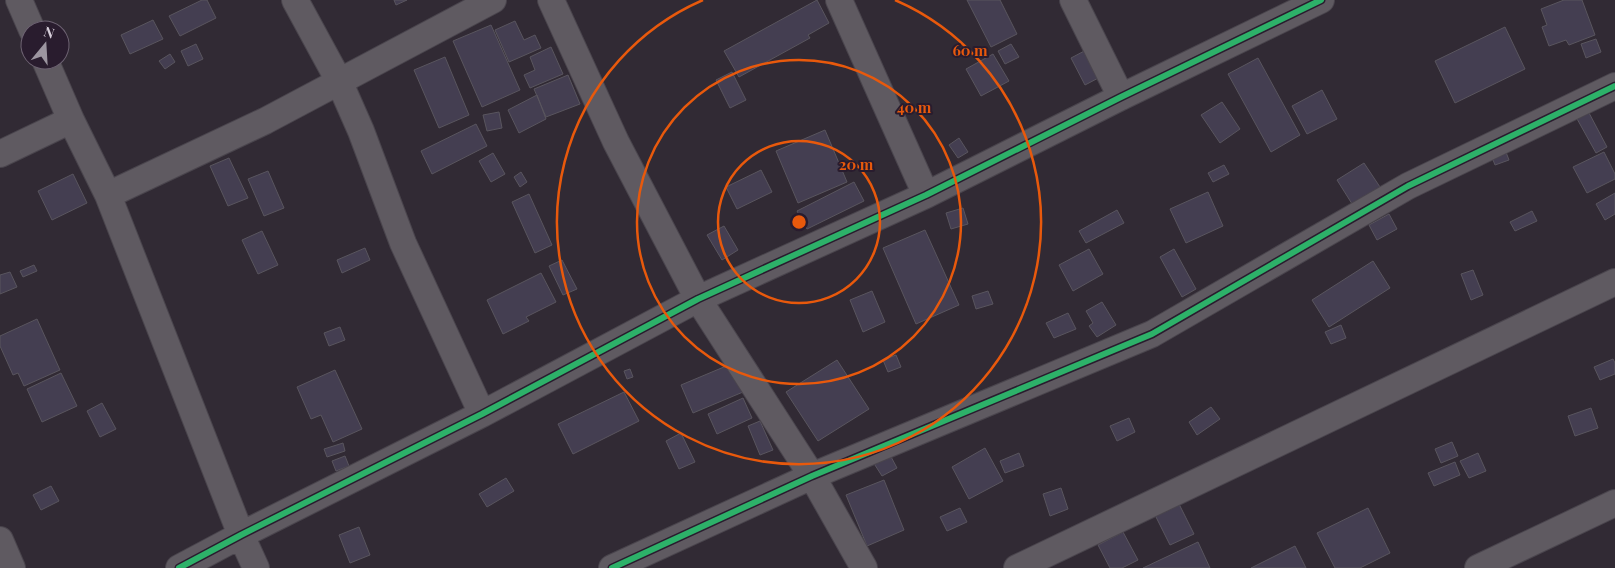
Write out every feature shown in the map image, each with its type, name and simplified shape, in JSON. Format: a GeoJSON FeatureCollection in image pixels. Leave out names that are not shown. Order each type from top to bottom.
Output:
{"type":"FeatureCollection","features":[{"type":"Feature","properties":{"kind":"street"},"geometry":{"type":"LineString","coordinates":[[19,0],[28,20]]}},
{"type":"Feature","properties":{"kind":"street"},"geometry":{"type":"LineString","coordinates":[[295,0],[339,81],[361,131],[403,242],[482,414]]}},
{"type":"Feature","properties":{"kind":"street"},"geometry":{"type":"LineString","coordinates":[[108,196],[266,121],[493,0]]}},
{"type":"Feature","properties":{"kind":"street"},"geometry":{"type":"LineString","coordinates":[[551,0],[616,142],[698,300],[812,476],[864,568]]}},
{"type":"Feature","properties":{"kind":"street"},"geometry":{"type":"LineString","coordinates":[[839,0],[926,195]]}},
{"type":"Feature","properties":{"kind":"street"},"geometry":{"type":"LineString","coordinates":[[1073,0],[1121,97]]}},
{"type":"Feature","properties":{"kind":"street"},"geometry":{"type":"LineString","coordinates":[[179,568],[482,414],[698,300],[926,195],[1121,97],[1321,0]]}},
{"type":"Feature","properties":{"kind":"street"},"geometry":{"type":"LineString","coordinates":[[49,70],[108,196],[241,535],[256,568]]}},
{"type":"Feature","properties":{"kind":"street"},"geometry":{"type":"LineString","coordinates":[[612,568],[812,476],[1152,334],[1408,186],[1615,86]]}},
{"type":"Feature","properties":{"kind":"street"},"geometry":{"type":"LineString","coordinates":[[0,154],[71,120]]}},
{"type":"Feature","properties":{"kind":"street"},"geometry":{"type":"LineString","coordinates":[[1017,568],[1615,282]]}},
{"type":"Feature","properties":{"kind":"street"},"geometry":{"type":"LineString","coordinates":[[1478,568],[1511,561],[1615,503]]}},
{"type":"Feature","properties":{"kind":"street"},"geometry":{"type":"LineString","coordinates":[[0,540],[12,568]]}},
{"type":"Feature","properties":{"kind":"building"},"geometry":{"type":"Polygon","coordinates":[[[202,0],[207,0],[216,18],[180,36],[169,16],[202,0]]]}},
{"type":"Feature","properties":{"kind":"building"},"geometry":{"type":"Polygon","coordinates":[[[394,0],[407,0],[396,5],[394,0]]]}},
{"type":"Feature","properties":{"kind":"building"},"geometry":{"type":"Polygon","coordinates":[[[817,0],[829,23],[808,35],[810,38],[739,77],[724,51],[817,0]]]}},
{"type":"Feature","properties":{"kind":"building"},"geometry":{"type":"Polygon","coordinates":[[[967,0],[1000,0],[1017,34],[991,47],[967,0]]]}},
{"type":"Feature","properties":{"kind":"building"},"geometry":{"type":"Polygon","coordinates":[[[1564,0],[1582,0],[1595,35],[1569,45],[1566,40],[1549,46],[1542,27],[1547,25],[1541,9],[1564,0]]]}},
{"type":"Feature","properties":{"kind":"building"},"geometry":{"type":"Polygon","coordinates":[[[153,20],[163,39],[130,54],[121,35],[153,20]]]}},
{"type":"Feature","properties":{"kind":"building"},"geometry":{"type":"Polygon","coordinates":[[[515,21],[524,40],[535,35],[541,48],[509,62],[495,30],[515,21]]]}},
{"type":"Feature","properties":{"kind":"building"},"geometry":{"type":"Polygon","coordinates":[[[491,25],[520,90],[482,107],[453,41],[491,25]]]}},
{"type":"Feature","properties":{"kind":"building"},"geometry":{"type":"Polygon","coordinates":[[[1505,27],[1525,69],[1455,103],[1435,61],[1505,27]]]}},
{"type":"Feature","properties":{"kind":"building"},"geometry":{"type":"Polygon","coordinates":[[[1596,39],[1601,52],[1586,58],[1581,44],[1596,39]]]}},
{"type":"Feature","properties":{"kind":"building"},"geometry":{"type":"Polygon","coordinates":[[[196,44],[203,59],[188,66],[181,51],[196,44]]]}},
{"type":"Feature","properties":{"kind":"building"},"geometry":{"type":"Polygon","coordinates":[[[1011,44],[1019,57],[1005,64],[998,51],[1011,44]]]}},
{"type":"Feature","properties":{"kind":"building"},"geometry":{"type":"Polygon","coordinates":[[[551,47],[563,74],[530,88],[524,75],[535,70],[530,57],[551,47]]]}},
{"type":"Feature","properties":{"kind":"building"},"geometry":{"type":"Polygon","coordinates":[[[1090,48],[1104,75],[1085,85],[1071,58],[1090,48]]]}},
{"type":"Feature","properties":{"kind":"building"},"geometry":{"type":"Polygon","coordinates":[[[170,54],[175,62],[165,69],[159,61],[170,54]]]}},
{"type":"Feature","properties":{"kind":"building"},"geometry":{"type":"Polygon","coordinates":[[[993,54],[1009,81],[981,96],[966,69],[993,54]]]}},
{"type":"Feature","properties":{"kind":"building"},"geometry":{"type":"Polygon","coordinates":[[[445,57],[469,115],[439,128],[414,70],[445,57]]]}},
{"type":"Feature","properties":{"kind":"building"},"geometry":{"type":"Polygon","coordinates":[[[1258,58],[1300,135],[1271,152],[1228,74],[1258,58]]]}},
{"type":"Feature","properties":{"kind":"building"},"geometry":{"type":"Polygon","coordinates":[[[732,72],[746,100],[730,108],[716,80],[732,72]]]}},
{"type":"Feature","properties":{"kind":"building"},"geometry":{"type":"Polygon","coordinates":[[[568,75],[580,104],[546,117],[534,89],[568,75]]]}},
{"type":"Feature","properties":{"kind":"building"},"geometry":{"type":"Polygon","coordinates":[[[1322,90],[1337,119],[1307,134],[1292,106],[1322,90]]]}},
{"type":"Feature","properties":{"kind":"building"},"geometry":{"type":"Polygon","coordinates":[[[537,95],[546,119],[519,133],[508,110],[537,95]]]}},
{"type":"Feature","properties":{"kind":"building"},"geometry":{"type":"Polygon","coordinates":[[[1222,102],[1240,129],[1220,143],[1201,115],[1222,102]]]}},
{"type":"Feature","properties":{"kind":"building"},"geometry":{"type":"Polygon","coordinates":[[[1588,111],[1607,147],[1596,153],[1576,117],[1588,111]]]}},
{"type":"Feature","properties":{"kind":"building"},"geometry":{"type":"Polygon","coordinates":[[[499,112],[502,128],[487,131],[483,115],[499,112]]]}},
{"type":"Feature","properties":{"kind":"building"},"geometry":{"type":"Polygon","coordinates":[[[476,124],[487,146],[432,174],[421,151],[476,124]]]}},
{"type":"Feature","properties":{"kind":"building"},"geometry":{"type":"Polygon","coordinates":[[[825,130],[847,182],[798,203],[776,151],[825,130]]]}},
{"type":"Feature","properties":{"kind":"building"},"geometry":{"type":"Polygon","coordinates":[[[959,138],[968,152],[958,158],[949,145],[959,138]]]}},
{"type":"Feature","properties":{"kind":"building"},"geometry":{"type":"Polygon","coordinates":[[[1504,147],[1509,160],[1495,165],[1490,152],[1504,147]]]}},
{"type":"Feature","properties":{"kind":"building"},"geometry":{"type":"Polygon","coordinates":[[[1604,152],[1615,174],[1615,179],[1587,193],[1573,167],[1604,152]]]}},
{"type":"Feature","properties":{"kind":"building"},"geometry":{"type":"Polygon","coordinates":[[[493,153],[505,174],[491,182],[479,161],[493,153]]]}},
{"type":"Feature","properties":{"kind":"building"},"geometry":{"type":"Polygon","coordinates":[[[229,158],[248,198],[228,206],[210,166],[229,158]]]}},
{"type":"Feature","properties":{"kind":"building"},"geometry":{"type":"Polygon","coordinates":[[[1364,163],[1382,190],[1354,207],[1337,180],[1364,163]]]}},
{"type":"Feature","properties":{"kind":"building"},"geometry":{"type":"Polygon","coordinates":[[[1224,165],[1229,174],[1213,182],[1208,173],[1224,165]]]}},
{"type":"Feature","properties":{"kind":"building"},"geometry":{"type":"Polygon","coordinates":[[[761,170],[772,192],[737,209],[726,187],[761,170]]]}},
{"type":"Feature","properties":{"kind":"building"},"geometry":{"type":"Polygon","coordinates":[[[268,171],[284,208],[264,216],[248,179],[268,171]]]}},
{"type":"Feature","properties":{"kind":"building"},"geometry":{"type":"Polygon","coordinates":[[[521,172],[527,182],[520,187],[514,177],[521,172]]]}},
{"type":"Feature","properties":{"kind":"building"},"geometry":{"type":"Polygon","coordinates":[[[73,174],[87,203],[52,220],[38,191],[73,174]]]}},
{"type":"Feature","properties":{"kind":"building"},"geometry":{"type":"Polygon","coordinates":[[[854,182],[864,201],[807,229],[797,211],[854,182]]]}},
{"type":"Feature","properties":{"kind":"building"},"geometry":{"type":"Polygon","coordinates":[[[1208,192],[1223,226],[1186,243],[1170,209],[1208,192]]]}},
{"type":"Feature","properties":{"kind":"building"},"geometry":{"type":"Polygon","coordinates":[[[1615,193],[1615,214],[1605,220],[1596,204],[1615,193]]]}},
{"type":"Feature","properties":{"kind":"building"},"geometry":{"type":"Polygon","coordinates":[[[529,194],[552,245],[535,253],[512,202],[529,194]]]}},
{"type":"Feature","properties":{"kind":"building"},"geometry":{"type":"Polygon","coordinates":[[[963,208],[968,224],[951,229],[946,213],[963,208]]]}},
{"type":"Feature","properties":{"kind":"building"},"geometry":{"type":"Polygon","coordinates":[[[1117,210],[1124,223],[1086,243],[1079,231],[1117,210]]]}},
{"type":"Feature","properties":{"kind":"building"},"geometry":{"type":"Polygon","coordinates":[[[1532,211],[1537,221],[1515,231],[1510,222],[1532,211]]]}},
{"type":"Feature","properties":{"kind":"building"},"geometry":{"type":"Polygon","coordinates":[[[1389,214],[1397,229],[1377,240],[1369,225],[1389,214]]]}},
{"type":"Feature","properties":{"kind":"building"},"geometry":{"type":"Polygon","coordinates":[[[724,226],[738,250],[722,260],[707,235],[724,226]]]}},
{"type":"Feature","properties":{"kind":"building"},"geometry":{"type":"Polygon","coordinates":[[[925,230],[959,305],[916,324],[883,248],[925,230]]]}},
{"type":"Feature","properties":{"kind":"building"},"geometry":{"type":"Polygon","coordinates":[[[262,231],[278,265],[258,274],[242,240],[262,231]]]}},
{"type":"Feature","properties":{"kind":"building"},"geometry":{"type":"Polygon","coordinates":[[[365,248],[370,260],[342,273],[337,260],[365,248]]]}},
{"type":"Feature","properties":{"kind":"building"},"geometry":{"type":"Polygon","coordinates":[[[1089,249],[1103,274],[1073,291],[1059,265],[1089,249]]]}},
{"type":"Feature","properties":{"kind":"building"},"geometry":{"type":"Polygon","coordinates":[[[1174,249],[1196,289],[1182,297],[1160,257],[1174,249]]]}},
{"type":"Feature","properties":{"kind":"building"},"geometry":{"type":"Polygon","coordinates":[[[562,260],[577,289],[563,295],[549,266],[562,260]]]}},
{"type":"Feature","properties":{"kind":"building"},"geometry":{"type":"Polygon","coordinates":[[[1373,261],[1390,288],[1329,327],[1312,300],[1373,261]]]}},
{"type":"Feature","properties":{"kind":"building"},"geometry":{"type":"Polygon","coordinates":[[[34,265],[37,271],[23,277],[20,271],[34,265]]]}},
{"type":"Feature","properties":{"kind":"building"},"geometry":{"type":"Polygon","coordinates":[[[1473,270],[1483,295],[1471,300],[1461,274],[1473,270]]]}},
{"type":"Feature","properties":{"kind":"building"},"geometry":{"type":"Polygon","coordinates":[[[10,272],[17,287],[0,294],[0,275],[10,272]]]}},
{"type":"Feature","properties":{"kind":"building"},"geometry":{"type":"Polygon","coordinates":[[[541,273],[556,302],[526,317],[529,321],[503,334],[487,300],[541,273]]]}},
{"type":"Feature","properties":{"kind":"building"},"geometry":{"type":"Polygon","coordinates":[[[872,291],[885,322],[863,332],[850,300],[872,291]]]}},
{"type":"Feature","properties":{"kind":"building"},"geometry":{"type":"Polygon","coordinates":[[[988,291],[993,304],[976,309],[972,296],[988,291]]]}},
{"type":"Feature","properties":{"kind":"building"},"geometry":{"type":"Polygon","coordinates":[[[1102,302],[1116,325],[1097,337],[1089,326],[1093,323],[1086,311],[1102,302]]]}},
{"type":"Feature","properties":{"kind":"building"},"geometry":{"type":"Polygon","coordinates":[[[1068,313],[1076,329],[1054,338],[1046,323],[1068,313]]]}},
{"type":"Feature","properties":{"kind":"building"},"geometry":{"type":"Polygon","coordinates":[[[37,319],[60,370],[24,386],[18,373],[13,375],[0,346],[0,336],[37,319]]]}},
{"type":"Feature","properties":{"kind":"building"},"geometry":{"type":"Polygon","coordinates":[[[1341,325],[1346,338],[1331,344],[1325,332],[1341,325]]]}},
{"type":"Feature","properties":{"kind":"building"},"geometry":{"type":"Polygon","coordinates":[[[340,327],[345,340],[329,346],[324,333],[340,327]]]}},
{"type":"Feature","properties":{"kind":"building"},"geometry":{"type":"Polygon","coordinates":[[[896,355],[901,367],[888,372],[883,360],[896,355]]]}},
{"type":"Feature","properties":{"kind":"building"},"geometry":{"type":"Polygon","coordinates":[[[1613,359],[1615,374],[1600,380],[1594,367],[1613,359]]]}},
{"type":"Feature","properties":{"kind":"building"},"geometry":{"type":"Polygon","coordinates":[[[837,360],[869,409],[818,441],[786,392],[837,360]]]}},
{"type":"Feature","properties":{"kind":"building"},"geometry":{"type":"Polygon","coordinates":[[[731,364],[743,392],[693,413],[681,385],[731,364]]]}},
{"type":"Feature","properties":{"kind":"building"},"geometry":{"type":"Polygon","coordinates":[[[630,369],[633,377],[627,379],[624,371],[630,369]]]}},
{"type":"Feature","properties":{"kind":"building"},"geometry":{"type":"Polygon","coordinates":[[[335,370],[362,429],[333,442],[321,415],[311,419],[297,387],[335,370]]]}},
{"type":"Feature","properties":{"kind":"building"},"geometry":{"type":"Polygon","coordinates":[[[61,373],[77,406],[42,422],[27,389],[61,373]]]}},
{"type":"Feature","properties":{"kind":"building"},"geometry":{"type":"Polygon","coordinates":[[[624,392],[639,421],[573,454],[558,424],[624,392]]]}},
{"type":"Feature","properties":{"kind":"building"},"geometry":{"type":"Polygon","coordinates":[[[743,398],[752,418],[717,434],[708,414],[743,398]]]}},
{"type":"Feature","properties":{"kind":"building"},"geometry":{"type":"Polygon","coordinates":[[[102,403],[116,429],[100,437],[87,411],[102,403]]]}},
{"type":"Feature","properties":{"kind":"building"},"geometry":{"type":"Polygon","coordinates":[[[1211,407],[1220,419],[1197,435],[1189,422],[1211,407]]]}},
{"type":"Feature","properties":{"kind":"building"},"geometry":{"type":"Polygon","coordinates":[[[1591,408],[1598,428],[1575,436],[1568,416],[1591,408]]]}},
{"type":"Feature","properties":{"kind":"building"},"geometry":{"type":"Polygon","coordinates":[[[1129,418],[1135,432],[1117,441],[1110,426],[1129,418]]]}},
{"type":"Feature","properties":{"kind":"building"},"geometry":{"type":"Polygon","coordinates":[[[760,421],[773,450],[760,455],[748,426],[760,421]]]}},
{"type":"Feature","properties":{"kind":"building"},"geometry":{"type":"Polygon","coordinates":[[[681,433],[695,462],[679,469],[666,441],[681,433]]]}},
{"type":"Feature","properties":{"kind":"building"},"geometry":{"type":"Polygon","coordinates":[[[1452,442],[1458,456],[1441,463],[1435,449],[1452,442]]]}},
{"type":"Feature","properties":{"kind":"building"},"geometry":{"type":"Polygon","coordinates":[[[343,443],[345,451],[327,457],[324,449],[343,443]]]}},
{"type":"Feature","properties":{"kind":"building"},"geometry":{"type":"Polygon","coordinates":[[[985,448],[1003,481],[969,499],[952,467],[985,448]]]}},
{"type":"Feature","properties":{"kind":"building"},"geometry":{"type":"Polygon","coordinates":[[[889,453],[897,468],[882,476],[873,462],[889,453]]]}},
{"type":"Feature","properties":{"kind":"building"},"geometry":{"type":"Polygon","coordinates":[[[1019,453],[1024,466],[1005,473],[1000,461],[1019,453]]]}},
{"type":"Feature","properties":{"kind":"building"},"geometry":{"type":"Polygon","coordinates":[[[1478,453],[1486,471],[1469,478],[1460,461],[1478,453]]]}},
{"type":"Feature","properties":{"kind":"building"},"geometry":{"type":"Polygon","coordinates":[[[345,456],[349,466],[336,471],[332,461],[345,456]]]}},
{"type":"Feature","properties":{"kind":"building"},"geometry":{"type":"Polygon","coordinates":[[[1455,462],[1460,475],[1434,486],[1428,473],[1455,462]]]}},
{"type":"Feature","properties":{"kind":"building"},"geometry":{"type":"Polygon","coordinates":[[[506,478],[514,491],[487,507],[479,494],[506,478]]]}},
{"type":"Feature","properties":{"kind":"building"},"geometry":{"type":"Polygon","coordinates":[[[884,480],[904,530],[867,546],[846,495],[884,480]]]}},
{"type":"Feature","properties":{"kind":"building"},"geometry":{"type":"Polygon","coordinates":[[[51,486],[59,501],[41,510],[33,495],[51,486]]]}},
{"type":"Feature","properties":{"kind":"building"},"geometry":{"type":"Polygon","coordinates":[[[1061,488],[1068,509],[1050,516],[1043,494],[1061,488]]]}},
{"type":"Feature","properties":{"kind":"building"},"geometry":{"type":"Polygon","coordinates":[[[1179,504],[1194,534],[1170,545],[1155,515],[1179,504]]]}},
{"type":"Feature","properties":{"kind":"building"},"geometry":{"type":"Polygon","coordinates":[[[960,508],[967,522],[947,531],[940,517],[960,508]]]}},
{"type":"Feature","properties":{"kind":"building"},"geometry":{"type":"Polygon","coordinates":[[[1368,508],[1390,553],[1360,568],[1335,568],[1317,533],[1368,508]]]}},
{"type":"Feature","properties":{"kind":"building"},"geometry":{"type":"Polygon","coordinates":[[[359,527],[370,555],[350,563],[339,535],[359,527]]]}},
{"type":"Feature","properties":{"kind":"building"},"geometry":{"type":"Polygon","coordinates":[[[1123,532],[1138,560],[1122,568],[1110,568],[1098,545],[1123,532]]]}},
{"type":"Feature","properties":{"kind":"building"},"geometry":{"type":"Polygon","coordinates":[[[1198,542],[1210,568],[1143,568],[1198,542]]]}},
{"type":"Feature","properties":{"kind":"building"},"geometry":{"type":"Polygon","coordinates":[[[1295,546],[1306,568],[1251,568],[1295,546]]]}},
{"type":"Feature","properties":{"kind":"cycle path"},"geometry":{"type":"LineString","coordinates":[[179,568],[482,414],[698,299],[926,195],[1121,97],[1321,0]]}},
{"type":"Feature","properties":{"kind":"cycle path"},"geometry":{"type":"LineString","coordinates":[[612,568],[812,476],[1152,334],[1408,186],[1615,86]]}}]}
